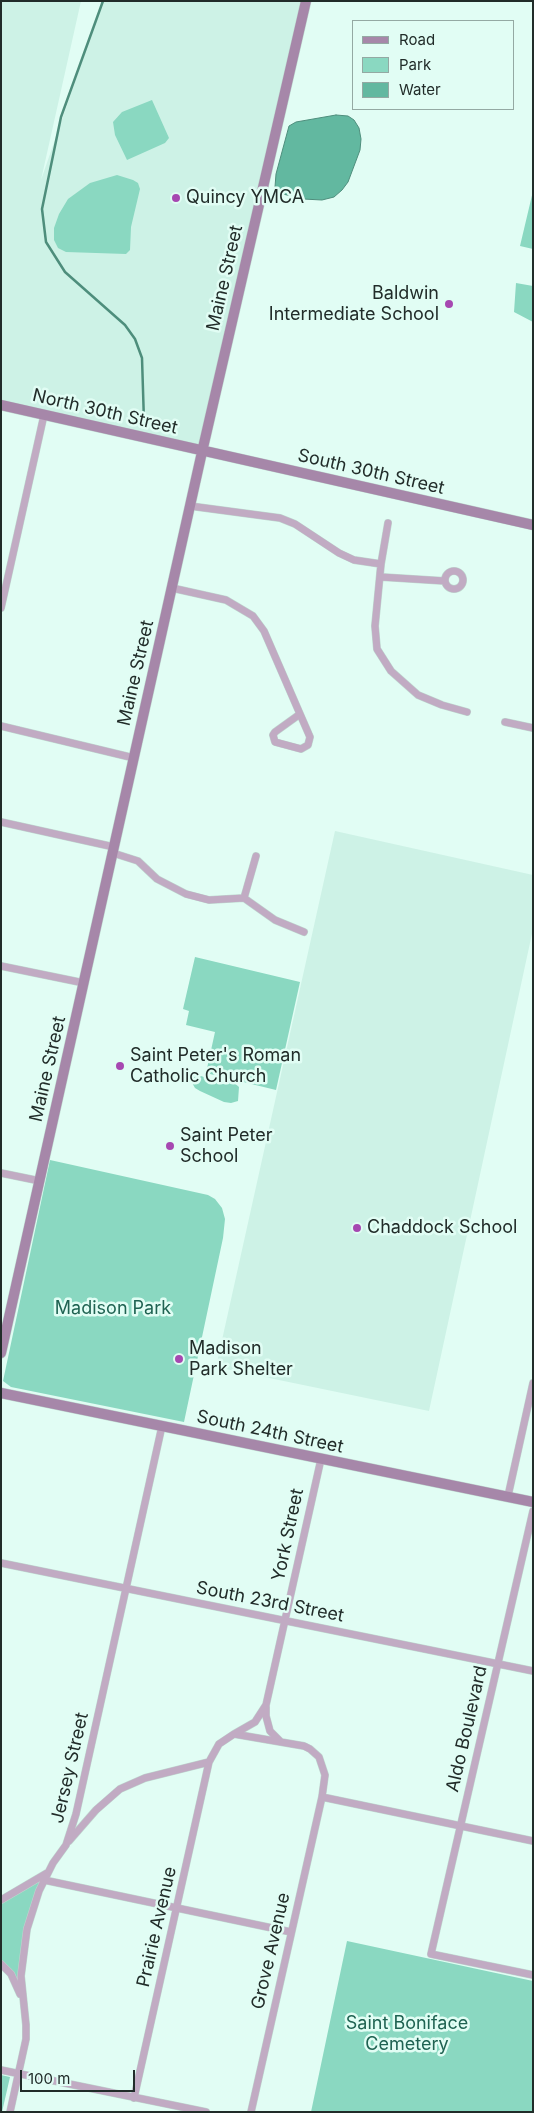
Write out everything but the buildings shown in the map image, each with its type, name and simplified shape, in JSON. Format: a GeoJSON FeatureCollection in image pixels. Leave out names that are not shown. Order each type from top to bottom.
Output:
{"type":"FeatureCollection","features":[{"type":"Feature","properties":{"kind":"street","name":"Maine Street"},"geometry":{"type":"LineString","coordinates":[[1,1353],[202,452],[306,1]]}},
{"type":"Feature","properties":{"kind":"street","name":"North 30th Street"},"geometry":{"type":"LineString","coordinates":[[1,405],[202,452]]}},
{"type":"Feature","properties":{"kind":"street"},"geometry":{"type":"LineString","coordinates":[[1,608],[44,415]]}},
{"type":"Feature","properties":{"kind":"street","name":"South 30th Street"},"geometry":{"type":"LineString","coordinates":[[202,452],[533,525]]}},
{"type":"Feature","properties":{"kind":"street"},"geometry":{"type":"LineString","coordinates":[[190,506],[280,518],[295,524],[338,553],[354,560],[382,564]]}},
{"type":"Feature","properties":{"kind":"street"},"geometry":{"type":"LineString","coordinates":[[388,523],[380,577],[375,632],[377,649],[382,660],[404,684],[418,695],[442,706],[467,712]]}},
{"type":"Feature","properties":{"kind":"street"},"geometry":{"type":"LineString","coordinates":[[380,577],[446,581]]}},
{"type":"Feature","properties":{"kind":"street"},"geometry":{"type":"LineString","coordinates":[[172,588],[226,600],[253,616],[264,631],[310,737],[308,745],[301,749],[275,742],[273,739],[275,732],[300,714]]}},
{"type":"Feature","properties":{"kind":"street"},"geometry":{"type":"LineString","coordinates":[[505,722],[533,728]]}},
{"type":"Feature","properties":{"kind":"street"},"geometry":{"type":"LineString","coordinates":[[1,726],[134,758]]}},
{"type":"Feature","properties":{"kind":"street"},"geometry":{"type":"LineString","coordinates":[[1,822],[114,850],[142,864],[157,879],[175,889],[199,898],[218,901],[244,898],[275,920],[304,932]]}},
{"type":"Feature","properties":{"kind":"street"},"geometry":{"type":"LineString","coordinates":[[244,898],[256,856]]}},
{"type":"Feature","properties":{"kind":"street"},"geometry":{"type":"LineString","coordinates":[[1,966],[84,983]]}},
{"type":"Feature","properties":{"kind":"street"},"geometry":{"type":"LineString","coordinates":[[1,1173],[40,1181]]}},
{"type":"Feature","properties":{"kind":"street"},"geometry":{"type":"LineString","coordinates":[[508,1496],[533,1383]]}},
{"type":"Feature","properties":{"kind":"street","name":"South 24th Street"},"geometry":{"type":"LineString","coordinates":[[1,1393],[533,1502]]}},
{"type":"Feature","properties":{"kind":"street","name":"Jersey Street"},"geometry":{"type":"LineString","coordinates":[[10,2112],[26,2039],[22,1999],[24,1941],[32,1909],[46,1877],[66,1845],[76,1814],[162,1426]]}},
{"type":"Feature","properties":{"kind":"street","name":"York Street"},"geometry":{"type":"LineString","coordinates":[[283,1742],[270,1731],[266,1716],[266,1705],[321,1459]]}},
{"type":"Feature","properties":{"kind":"street","name":"Aldo Boulevard"},"geometry":{"type":"LineString","coordinates":[[533,1511],[430,1954],[533,1975]]}},
{"type":"Feature","properties":{"kind":"street","name":"South 23rd Street"},"geometry":{"type":"LineString","coordinates":[[1,1563],[533,1671]]}},
{"type":"Feature","properties":{"kind":"street","name":"York Street"},"geometry":{"type":"LineString","coordinates":[[209,1762],[219,1744],[255,1722],[266,1705]]}},
{"type":"Feature","properties":{"kind":"street","name":"Grove Avenue"},"geometry":{"type":"LineString","coordinates":[[234,1734],[310,1748],[320,1757],[325,1775],[322,1797],[251,2112]]}},
{"type":"Feature","properties":{"kind":"street"},"geometry":{"type":"LineString","coordinates":[[66,1845],[96,1810],[120,1789],[144,1778],[209,1762]]}},
{"type":"Feature","properties":{"kind":"street","name":"Prairie Avenue"},"geometry":{"type":"LineString","coordinates":[[134,2098],[209,1762]]}},
{"type":"Feature","properties":{"kind":"street"},"geometry":{"type":"LineString","coordinates":[[322,1797],[533,1841]]}},
{"type":"Feature","properties":{"kind":"street"},"geometry":{"type":"LineString","coordinates":[[1,1900],[46,1877],[177,1908],[291,1932]]}},
{"type":"Feature","properties":{"kind":"street"},"geometry":{"type":"LineString","coordinates":[[1,1964],[14,1979],[22,1999]]}},
{"type":"Feature","properties":{"kind":"street"},"geometry":{"type":"LineString","coordinates":[[1,2070],[206,2112]]}},
{"type":"Feature","properties":{"kind":"shaded area"},"geometry":{"type":"Polygon","coordinates":[[[1,1],[81,1],[41,180],[103,1],[308,1],[206,452],[1,405],[1,1]]]}},
{"type":"Feature","properties":{"kind":"shaded area","name":"Chaddock School"},"geometry":{"type":"Polygon","coordinates":[[[335,831],[533,875],[533,929],[429,1411],[216,1367],[335,831]]]}},
{"type":"Feature","properties":{"kind":"green space"},"geometry":{"type":"Polygon","coordinates":[[[152,100],[169,138],[165,143],[127,160],[115,135],[113,122],[122,112],[152,100]]]}},
{"type":"Feature","properties":{"kind":"green space"},"geometry":{"type":"Polygon","coordinates":[[[117,175],[138,183],[140,189],[131,227],[130,250],[126,254],[66,252],[58,248],[54,240],[54,228],[59,214],[68,199],[90,183],[117,175]]]}},
{"type":"Feature","properties":{"kind":"green space"},"geometry":{"type":"Polygon","coordinates":[[[533,191],[533,249],[520,246],[533,191]]]}},
{"type":"Feature","properties":{"kind":"green space"},"geometry":{"type":"Polygon","coordinates":[[[516,283],[533,286],[533,322],[514,312],[516,283]]]}},
{"type":"Feature","properties":{"kind":"green space"},"geometry":{"type":"Polygon","coordinates":[[[195,957],[300,982],[276,1090],[206,1073],[215,1032],[186,1025],[189,1011],[183,1009],[195,957]]]}},
{"type":"Feature","properties":{"kind":"green space"},"geometry":{"type":"Polygon","coordinates":[[[198,1075],[210,1079],[217,1077],[231,1080],[239,1087],[238,1101],[224,1102],[195,1088],[191,1081],[192,1078],[198,1075]]]}},
{"type":"Feature","properties":{"kind":"green space","name":"Madison Park"},"geometry":{"type":"Polygon","coordinates":[[[50,1160],[208,1195],[215,1199],[222,1208],[225,1219],[223,1238],[184,1422],[11,1387],[3,1381],[50,1160]]]}},
{"type":"Feature","properties":{"kind":"green space"},"geometry":{"type":"Polygon","coordinates":[[[44,1877],[30,1912],[21,1993],[1,1962],[1,1902],[44,1877]]]}},
{"type":"Feature","properties":{"kind":"green space","name":"Saint Boniface Cemetery"},"geometry":{"type":"Polygon","coordinates":[[[347,1941],[533,1981],[533,2112],[311,2112],[347,1941]]]}},
{"type":"Feature","properties":{"kind":"green space"},"geometry":{"type":"Polygon","coordinates":[[[1,2075],[10,2077],[2,2112],[1,2112],[1,2075]]]}},
{"type":"Feature","properties":{"kind":"water"},"geometry":{"type":"Polygon","coordinates":[[[336,115],[348,116],[354,120],[359,128],[361,139],[360,150],[348,182],[334,197],[322,200],[303,199],[279,193],[275,187],[276,174],[289,126],[296,122],[336,115]]]}},
{"type":"Feature","properties":{"kind":"waterway"},"geometry":{"type":"LineString","coordinates":[[103,1],[61,117],[42,209],[46,242],[65,272],[125,325],[135,339],[142,358],[144,422]]}},
{"type":"Feature","properties":{"kind":"place","name":"Quincy YMCA"},"geometry":{"type":"Point","coordinates":[176,198]}},
{"type":"Feature","properties":{"kind":"place","name":"Baldwin Intermediate School"},"geometry":{"type":"Point","coordinates":[449,304]}},
{"type":"Feature","properties":{"kind":"place","name":"Saint Peter's Roman Catholic Church"},"geometry":{"type":"Point","coordinates":[120,1066]}},
{"type":"Feature","properties":{"kind":"place","name":"Saint Peter School"},"geometry":{"type":"Point","coordinates":[170,1146]}},
{"type":"Feature","properties":{"kind":"place","name":"Chaddock School"},"geometry":{"type":"Point","coordinates":[357,1228]}},
{"type":"Feature","properties":{"kind":"place","name":"Madison Park Shelter"},"geometry":{"type":"Point","coordinates":[179,1359]}}]}
